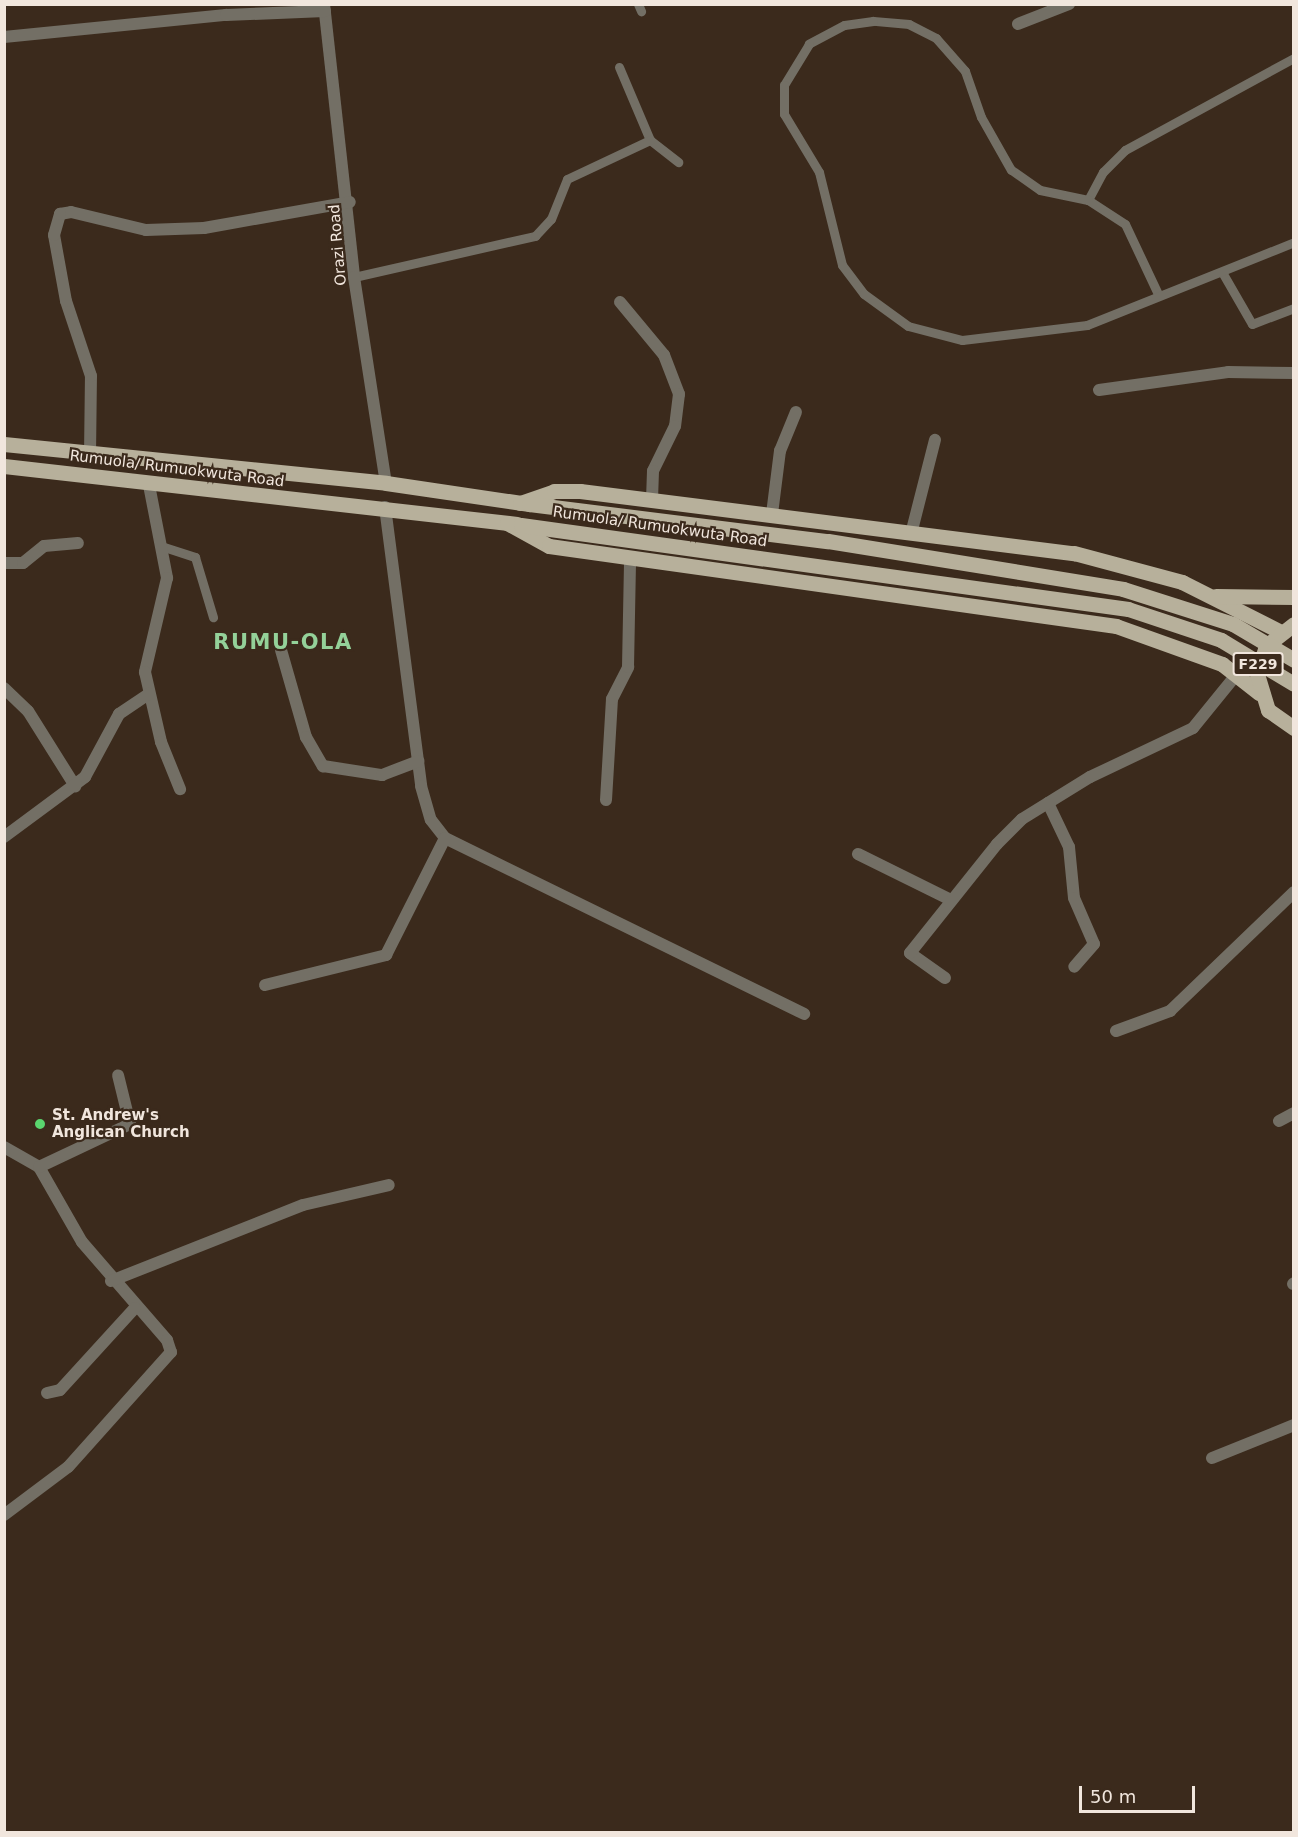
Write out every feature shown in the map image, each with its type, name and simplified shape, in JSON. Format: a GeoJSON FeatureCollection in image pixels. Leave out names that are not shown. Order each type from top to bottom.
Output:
{"type":"FeatureCollection","features":[{"type":"Feature","properties":{"kind":"main road","name":"Rumuola/ Rumuokwuta Road"},"geometry":{"type":"LineString","coordinates":[[4,444],[90,455],[386,483],[524,503],[828,541],[1123,589],[1233,624],[1293,660]]}},
{"type":"Feature","properties":{"kind":"main road","name":"Rumuola/ Rumuokwuta Road"},"geometry":{"type":"LineString","coordinates":[[4,466],[149,485],[386,507],[1128,609],[1221,640],[1293,684]]}},
{"type":"Feature","properties":{"kind":"main road"},"geometry":{"type":"LineString","coordinates":[[524,503],[554,491],[912,530],[1074,553],[1182,582],[1279,631]]}},
{"type":"Feature","properties":{"kind":"main road"},"geometry":{"type":"LineString","coordinates":[[514,524],[549,546],[630,560],[1116,626],[1184,647],[1236,675],[1260,693]]}},
{"type":"Feature","properties":{"kind":"main road"},"geometry":{"type":"LineString","coordinates":[[1209,595],[1293,597]]}},
{"type":"Feature","properties":{"kind":"main road","name":"F229"},"geometry":{"type":"LineString","coordinates":[[1293,624],[1279,631],[1258,664],[1260,693],[1274,716],[1293,728]]}},
{"type":"Feature","properties":{"kind":"street"},"geometry":{"type":"LineString","coordinates":[[1018,24],[1069,4]]}},
{"type":"Feature","properties":{"kind":"street"},"geometry":{"type":"LineString","coordinates":[[4,37],[226,15],[324,8]]}},
{"type":"Feature","properties":{"kind":"street","name":"Orazi Road"},"geometry":{"type":"LineString","coordinates":[[324,8],[350,202],[354,277],[386,483]]}},
{"type":"Feature","properties":{"kind":"street"},"geometry":{"type":"LineString","coordinates":[[90,455],[91,376],[66,301],[54,235],[60,214],[71,212],[146,230],[204,228],[350,202]]}},
{"type":"Feature","properties":{"kind":"street"},"geometry":{"type":"LineString","coordinates":[[620,302],[664,355],[679,394],[675,426],[653,471],[652,500]]}},
{"type":"Feature","properties":{"kind":"street"},"geometry":{"type":"LineString","coordinates":[[1099,390],[1228,372],[1293,373]]}},
{"type":"Feature","properties":{"kind":"street"},"geometry":{"type":"LineString","coordinates":[[772,514],[780,451],[796,412]]}},
{"type":"Feature","properties":{"kind":"street"},"geometry":{"type":"LineString","coordinates":[[912,530],[935,440]]}},
{"type":"Feature","properties":{"kind":"street"},"geometry":{"type":"LineString","coordinates":[[149,485],[167,578],[146,663],[149,694],[180,789]]}},
{"type":"Feature","properties":{"kind":"street"},"geometry":{"type":"LineString","coordinates":[[386,507],[418,761],[428,811],[445,838],[804,1014]]}},
{"type":"Feature","properties":{"kind":"street"},"geometry":{"type":"LineString","coordinates":[[4,563],[23,563],[44,546],[78,543]]}},
{"type":"Feature","properties":{"kind":"street"},"geometry":{"type":"LineString","coordinates":[[606,800],[612,699],[628,667],[630,560]]}},
{"type":"Feature","properties":{"kind":"street"},"geometry":{"type":"LineString","coordinates":[[281,650],[306,737],[323,766],[382,775],[418,761]]}},
{"type":"Feature","properties":{"kind":"street"},"geometry":{"type":"LineString","coordinates":[[945,978],[910,953],[951,900],[1022,819],[1048,803],[1193,728],[1236,675]]}},
{"type":"Feature","properties":{"kind":"street"},"geometry":{"type":"LineString","coordinates":[[4,688],[28,711],[75,786]]}},
{"type":"Feature","properties":{"kind":"street"},"geometry":{"type":"LineString","coordinates":[[4,837],[75,786],[95,767],[119,714],[149,694]]}},
{"type":"Feature","properties":{"kind":"street"},"geometry":{"type":"LineString","coordinates":[[1048,803],[1069,847],[1074,898],[1094,944],[1074,967]]}},
{"type":"Feature","properties":{"kind":"street"},"geometry":{"type":"LineString","coordinates":[[265,985],[386,955],[445,838]]}},
{"type":"Feature","properties":{"kind":"street"},"geometry":{"type":"LineString","coordinates":[[858,854],[951,900]]}},
{"type":"Feature","properties":{"kind":"street"},"geometry":{"type":"LineString","coordinates":[[1116,1031],[1170,1011],[1293,892]]}},
{"type":"Feature","properties":{"kind":"street"},"geometry":{"type":"LineString","coordinates":[[39,1167],[130,1124],[117,1075]]}},
{"type":"Feature","properties":{"kind":"street"},"geometry":{"type":"LineString","coordinates":[[1279,1121],[1293,1113]]}},
{"type":"Feature","properties":{"kind":"street"},"geometry":{"type":"LineString","coordinates":[[4,1147],[39,1167],[82,1242],[111,1281],[167,1340],[168,1358],[111,1413],[68,1467],[4,1515]]}},
{"type":"Feature","properties":{"kind":"street"},"geometry":{"type":"LineString","coordinates":[[111,1281],[303,1205],[389,1185]]}},
{"type":"Feature","properties":{"kind":"street"},"geometry":{"type":"LineString","coordinates":[[47,1393],[60,1390],[135,1308]]}},
{"type":"Feature","properties":{"kind":"street"},"geometry":{"type":"LineString","coordinates":[[1212,1458],[1293,1425]]}},
{"type":"Feature","properties":{"kind":"lane"},"geometry":{"type":"LineString","coordinates":[[1158,294],[1125,224],[1088,200],[1040,190],[1011,170],[981,117],[965,71],[936,38],[909,24],[844,25],[809,44],[784,85],[784,114],[819,172],[842,265],[864,294],[908,326],[962,340],[1011,336],[1087,325],[1158,294],[1222,272],[1293,242]]}},
{"type":"Feature","properties":{"kind":"lane"},"geometry":{"type":"LineString","coordinates":[[1088,200],[1103,172],[1125,150],[1293,58]]}},
{"type":"Feature","properties":{"kind":"lane"},"geometry":{"type":"LineString","coordinates":[[619,67],[650,140],[678,162]]}},
{"type":"Feature","properties":{"kind":"lane"},"geometry":{"type":"LineString","coordinates":[[354,277],[535,236],[551,219],[567,178],[650,140]]}},
{"type":"Feature","properties":{"kind":"lane"},"geometry":{"type":"LineString","coordinates":[[1222,272],[1252,324],[1293,308]]}},
{"type":"Feature","properties":{"kind":"lane"},"geometry":{"type":"LineString","coordinates":[[161,546],[195,557],[213,617]]}},
{"type":"Feature","properties":{"kind":"place","name":"St. Andrew's Anglican Church"},"geometry":{"type":"Point","coordinates":[40,1124]}},
{"type":"Feature","properties":{"kind":"district","name":"RUMU-OLA"},"geometry":{"type":"Point","coordinates":[283,642]}}]}
